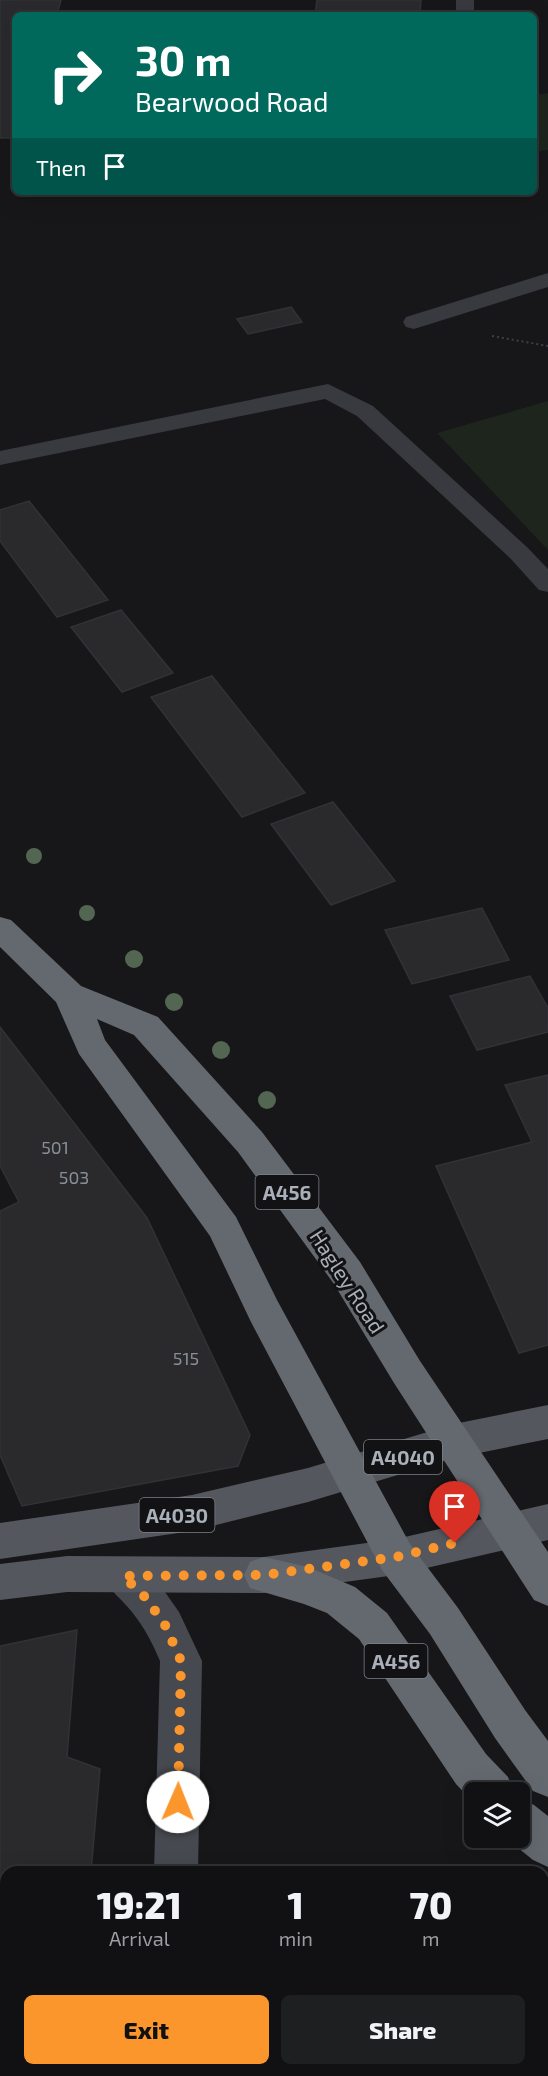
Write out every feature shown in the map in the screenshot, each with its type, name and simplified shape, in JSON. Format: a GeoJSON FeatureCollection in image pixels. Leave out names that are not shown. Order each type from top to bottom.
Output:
{"type":"FeatureCollection","features":[{"type":"Feature","properties":{"kind":"highway","name":"Hagley Road"},"geometry":{"type":"LineString","coordinates":[[0,928],[70,995],[146,1026],[250,1142],[347,1273],[407,1372],[454,1441]]}},
{"type":"Feature","properties":{"kind":"highway","name":"Hagley Road"},"geometry":{"type":"LineString","coordinates":[[70,995],[91,1045],[223,1227],[264,1311],[352,1473]]}},
{"type":"Feature","properties":{"kind":"highway","name":"A456"},"geometry":{"type":"LineString","coordinates":[[454,1441],[530,1526],[548,1587]]}},
{"type":"Feature","properties":{"kind":"highway","name":"A456"},"geometry":{"type":"LineString","coordinates":[[352,1473],[396,1557],[444,1622],[510,1724],[548,1776]]}},
{"type":"Feature","properties":{"kind":"highway","name":"A456"},"geometry":{"type":"LineString","coordinates":[[264,1575],[308,1586],[341,1600],[373,1626],[471,1769],[483,1782]]}},
{"type":"Feature","properties":{"kind":"highway"},"geometry":{"type":"LineString","coordinates":[[530,1829],[548,1845]]}},
{"type":"Feature","properties":{"kind":"main road","name":"A4040"},"geometry":{"type":"LineString","coordinates":[[352,1473],[454,1441],[548,1422]]}},
{"type":"Feature","properties":{"kind":"main road","name":"A4030"},"geometry":{"type":"LineString","coordinates":[[0,1541],[192,1513],[352,1473]]}},
{"type":"Feature","properties":{"kind":"main road"},"geometry":{"type":"LineString","coordinates":[[0,1582],[67,1574],[264,1575],[396,1557],[530,1526]]}},
{"type":"Feature","properties":{"kind":"street"},"geometry":{"type":"LineString","coordinates":[[123,1576],[146,1598],[165,1625],[181,1661],[176,1866]]}},
{"type":"Feature","properties":{"kind":"lane"},"geometry":{"type":"LineString","coordinates":[[414,322],[548,280]]}},
{"type":"Feature","properties":{"kind":"lane"},"geometry":{"type":"LineString","coordinates":[[0,458],[328,391],[365,411],[519,553],[548,584]]}},
{"type":"Feature","properties":{"kind":"shaded area"},"geometry":{"type":"Polygon","coordinates":[[[548,93],[548,150],[537,152],[537,95],[548,93]]]}},
{"type":"Feature","properties":{"kind":"shaded area"},"geometry":{"type":"Polygon","coordinates":[[[548,401],[548,550],[437,433],[548,401]]]}},
{"type":"Feature","properties":{"kind":"building"},"geometry":{"type":"Polygon","coordinates":[[[0,0],[61,0],[58,12],[12,12],[12,138],[0,138],[0,0]]]}},
{"type":"Feature","properties":{"kind":"building"},"geometry":{"type":"Polygon","coordinates":[[[317,0],[421,0],[420,12],[315,12],[317,0]]]}},
{"type":"Feature","properties":{"kind":"building"},"geometry":{"type":"Polygon","coordinates":[[[291,307],[302,322],[248,334],[237,319],[291,307]]]}},
{"type":"Feature","properties":{"kind":"building"},"geometry":{"type":"Polygon","coordinates":[[[29,501],[108,600],[57,617],[0,541],[0,510],[29,501]]]}},
{"type":"Feature","properties":{"kind":"building"},"geometry":{"type":"Polygon","coordinates":[[[121,610],[173,673],[122,692],[71,627],[121,610]]]}},
{"type":"Feature","properties":{"kind":"building"},"geometry":{"type":"Polygon","coordinates":[[[212,676],[305,793],[242,817],[151,697],[212,676]]]}},
{"type":"Feature","properties":{"kind":"building"},"geometry":{"type":"Polygon","coordinates":[[[333,802],[395,881],[331,905],[271,824],[333,802]]]}},
{"type":"Feature","properties":{"kind":"building"},"geometry":{"type":"Polygon","coordinates":[[[482,908],[509,960],[412,984],[385,930],[482,908]]]}},
{"type":"Feature","properties":{"kind":"building"},"geometry":{"type":"Polygon","coordinates":[[[530,976],[548,1008],[548,1032],[477,1050],[450,996],[530,976]]]}},
{"type":"Feature","properties":{"kind":"building"},"geometry":{"type":"Polygon","coordinates":[[[0,1027],[147,1218],[250,1435],[238,1466],[22,1506],[0,1455],[0,1211],[19,1202],[0,1166],[0,1027]]]}},
{"type":"Feature","properties":{"kind":"building"},"geometry":{"type":"Polygon","coordinates":[[[548,1075],[548,1345],[519,1353],[436,1166],[532,1142],[505,1085],[548,1075]]]}},
{"type":"Feature","properties":{"kind":"building"},"geometry":{"type":"Polygon","coordinates":[[[77,1630],[67,1757],[100,1769],[92,1866],[0,1866],[0,1646],[77,1630]]]}},
{"type":"Feature","properties":{"kind":"route"},"geometry":{"type":"LineString","coordinates":[[178,1802],[181,1661],[165,1625],[146,1598],[123,1576],[264,1575],[396,1557],[455,1543]]}}]}
